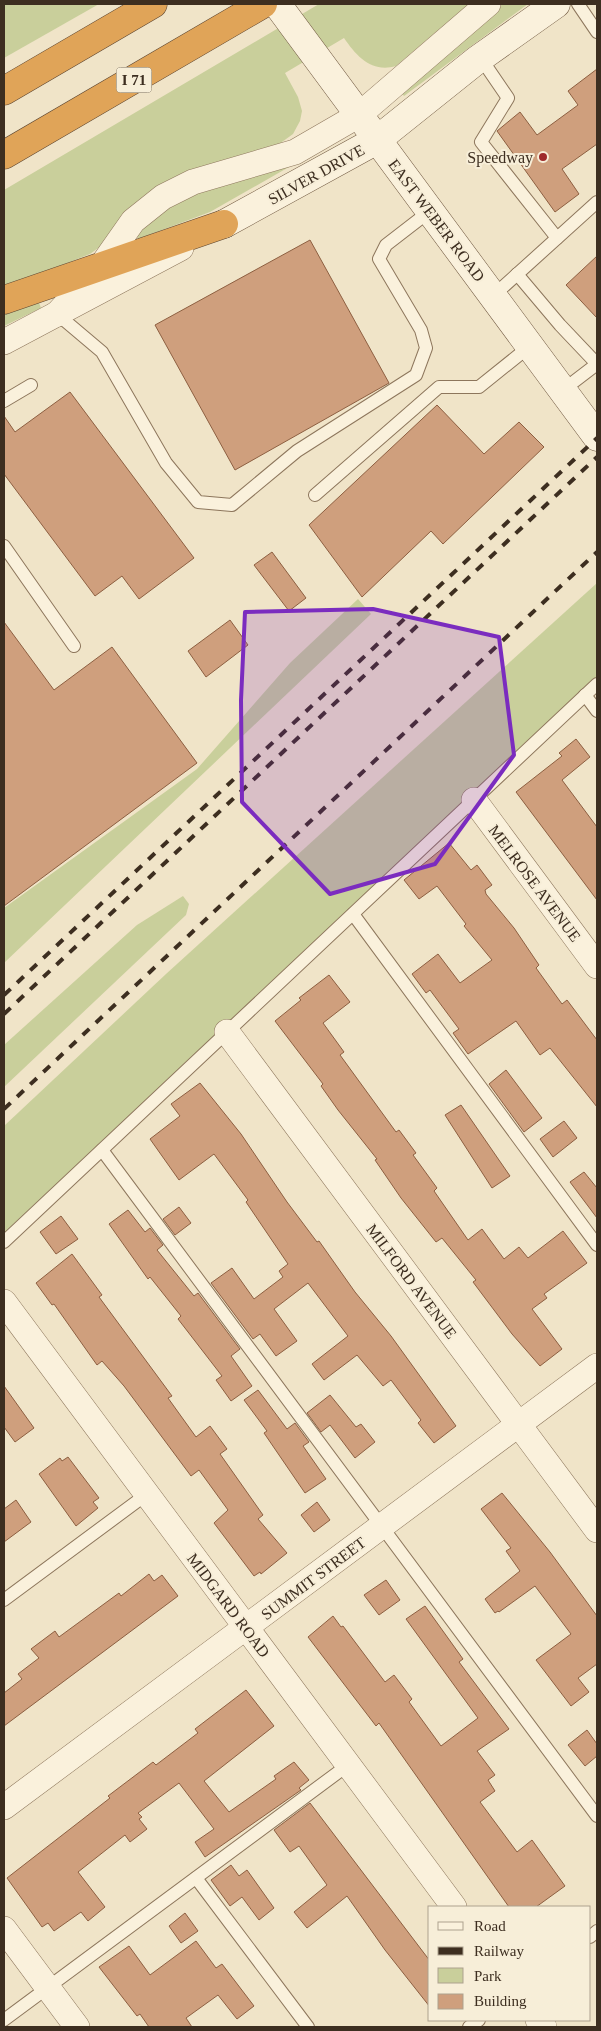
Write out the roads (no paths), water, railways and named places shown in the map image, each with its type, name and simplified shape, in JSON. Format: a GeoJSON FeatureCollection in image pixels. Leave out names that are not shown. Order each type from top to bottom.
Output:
{"type":"FeatureCollection","features":[{"type":"Feature","properties":{"kind":"highway"},"geometry":{"type":"LineString","coordinates":[[4,91],[153,4]]}},
{"type":"Feature","properties":{"kind":"highway","name":"I 71"},"geometry":{"type":"LineString","coordinates":[[4,156],[262,4]]}},
{"type":"Feature","properties":{"kind":"highway"},"geometry":{"type":"LineString","coordinates":[[4,300],[224,224]]}},
{"type":"Feature","properties":{"kind":"street","name":"EAST WEBER ROAD"},"geometry":{"type":"LineString","coordinates":[[277,4],[597,437]]}},
{"type":"Feature","properties":{"kind":"street","name":"SILVER DRIVE"},"geometry":{"type":"LineString","coordinates":[[57,314],[102,265],[133,221],[163,197],[194,182],[295,152],[359,114],[488,4]]}},
{"type":"Feature","properties":{"kind":"street","name":"SILVER DRIVE"},"geometry":{"type":"LineString","coordinates":[[4,342],[378,140],[480,57],[556,4]]}},
{"type":"Feature","properties":{"kind":"street","name":"MELROSE AVENUE"},"geometry":{"type":"LineString","coordinates":[[474,800],[597,966]]}},
{"type":"Feature","properties":{"kind":"street","name":"MILFORD AVENUE"},"geometry":{"type":"LineString","coordinates":[[227,1032],[597,1530]]}},
{"type":"Feature","properties":{"kind":"street","name":"MIDGARD ROAD"},"geometry":{"type":"LineString","coordinates":[[4,1302],[453,1906]]}},
{"type":"Feature","properties":{"kind":"street","name":"SUMMIT STREET"},"geometry":{"type":"LineString","coordinates":[[4,1807],[597,1366]]}},
{"type":"Feature","properties":{"kind":"street"},"geometry":{"type":"LineString","coordinates":[[4,1928],[77,2027]]}},
{"type":"Feature","properties":{"kind":"lane"},"geometry":{"type":"LineString","coordinates":[[578,4],[597,32]]}},
{"type":"Feature","properties":{"kind":"lane"},"geometry":{"type":"LineString","coordinates":[[480,57],[508,98],[481,142],[557,238]]}},
{"type":"Feature","properties":{"kind":"lane"},"geometry":{"type":"LineString","coordinates":[[493,296],[597,202]]}},
{"type":"Feature","properties":{"kind":"lane"},"geometry":{"type":"LineString","coordinates":[[57,314],[102,352],[166,463],[198,502],[232,505],[297,451],[416,375],[426,348],[421,330],[379,259],[386,246],[430,211]]}},
{"type":"Feature","properties":{"kind":"lane"},"geometry":{"type":"LineString","coordinates":[[517,274],[560,325],[597,364],[563,390]]}},
{"type":"Feature","properties":{"kind":"lane"},"geometry":{"type":"LineString","coordinates":[[315,495],[439,387],[479,387],[530,346]]}},
{"type":"Feature","properties":{"kind":"lane"},"geometry":{"type":"LineString","coordinates":[[4,401],[31,385]]}},
{"type":"Feature","properties":{"kind":"lane"},"geometry":{"type":"LineString","coordinates":[[4,546],[74,646]]}},
{"type":"Feature","properties":{"kind":"lane"},"geometry":{"type":"LineString","coordinates":[[4,1242],[597,684]]}},
{"type":"Feature","properties":{"kind":"lane"},"geometry":{"type":"LineString","coordinates":[[586,695],[597,711]]}},
{"type":"Feature","properties":{"kind":"lane"},"geometry":{"type":"LineString","coordinates":[[353,914],[597,1245]]}},
{"type":"Feature","properties":{"kind":"lane"},"geometry":{"type":"LineString","coordinates":[[102,1150],[597,1816]]}},
{"type":"Feature","properties":{"kind":"lane"},"geometry":{"type":"LineString","coordinates":[[4,1600],[147,1494]]}},
{"type":"Feature","properties":{"kind":"lane"},"geometry":{"type":"LineString","coordinates":[[4,2020],[348,1765]]}},
{"type":"Feature","properties":{"kind":"lane"},"geometry":{"type":"LineString","coordinates":[[196,1878],[308,2027]]}},
{"type":"Feature","properties":{"kind":"railway"},"geometry":{"type":"LineString","coordinates":[[4,995],[597,438]]}},
{"type":"Feature","properties":{"kind":"railway"},"geometry":{"type":"LineString","coordinates":[[4,1014],[597,457]]}},
{"type":"Feature","properties":{"kind":"railway"},"geometry":{"type":"LineString","coordinates":[[4,1109],[597,552]]}},
{"type":"Feature","properties":{"kind":"place","name":"Speedway"},"geometry":{"type":"Point","coordinates":[543,157]}}]}
